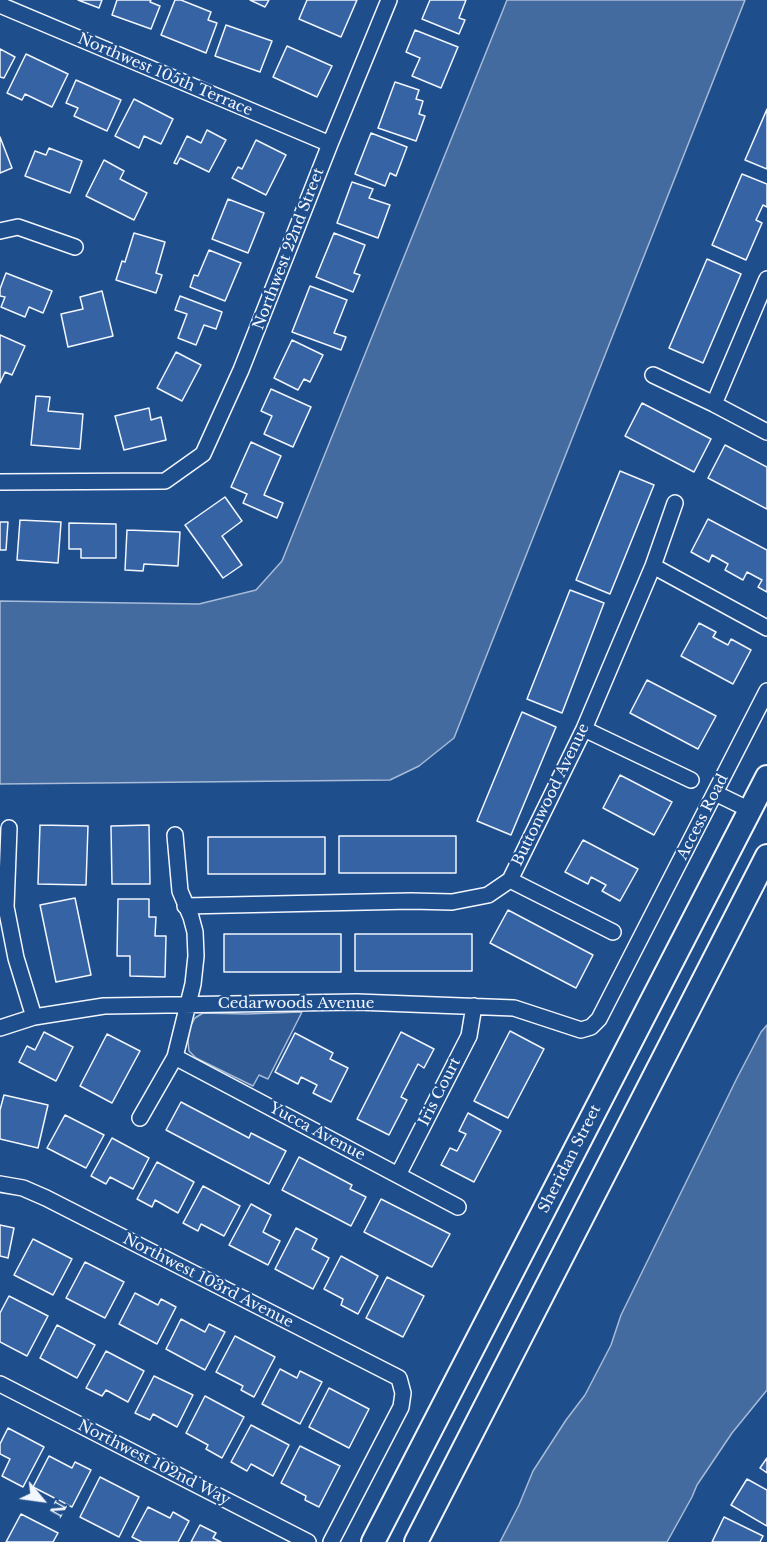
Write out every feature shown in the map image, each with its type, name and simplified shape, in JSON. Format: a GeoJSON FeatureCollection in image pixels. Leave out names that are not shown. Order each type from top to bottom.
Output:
{"type":"FeatureCollection","features":[{"type":"Feature","properties":{"kind":"main road","name":"Sheridan Street"},"geometry":{"type":"LineString","coordinates":[[373,1542],[767,777]]}},
{"type":"Feature","properties":{"kind":"main road"},"geometry":{"type":"LineString","coordinates":[[416,1542],[767,856]]}},
{"type":"Feature","properties":{"kind":"street","name":"Northwest 22nd Street"},"geometry":{"type":"LineString","coordinates":[[0,482],[165,481],[203,454],[241,370],[389,0]]}},
{"type":"Feature","properties":{"kind":"street","name":"Northwest 105th Terrace"},"geometry":{"type":"LineString","coordinates":[[0,5],[330,144]]}},
{"type":"Feature","properties":{"kind":"street"},"geometry":{"type":"LineString","coordinates":[[0,231],[18,227],[75,247]]}},
{"type":"Feature","properties":{"kind":"street"},"geometry":{"type":"LineString","coordinates":[[714,404],[767,279]]}},
{"type":"Feature","properties":{"kind":"street"},"geometry":{"type":"LineString","coordinates":[[653,375],[767,432]]}},
{"type":"Feature","properties":{"kind":"street","name":"Buttonwood Avenue"},"geometry":{"type":"LineString","coordinates":[[185,906],[453,902],[488,895],[510,880],[584,729],[653,566],[675,503]]}},
{"type":"Feature","properties":{"kind":"street"},"geometry":{"type":"LineString","coordinates":[[653,566],[767,628]]}},
{"type":"Feature","properties":{"kind":"street","name":"Access Road"},"geometry":{"type":"LineString","coordinates":[[591,1027],[599,1019],[767,691]]}},
{"type":"Feature","properties":{"kind":"street"},"geometry":{"type":"LineString","coordinates":[[584,729],[691,780]]}},
{"type":"Feature","properties":{"kind":"street"},"geometry":{"type":"LineString","coordinates":[[715,794],[750,810]]}},
{"type":"Feature","properties":{"kind":"street"},"geometry":{"type":"LineString","coordinates":[[9,828],[3,907],[34,1017]]}},
{"type":"Feature","properties":{"kind":"street"},"geometry":{"type":"LineString","coordinates":[[140,1118],[175,1057],[194,984],[195,933],[180,891],[175,835]]}},
{"type":"Feature","properties":{"kind":"street"},"geometry":{"type":"LineString","coordinates":[[510,880],[613,932]]}},
{"type":"Feature","properties":{"kind":"street","name":"Cedarwoods Avenue"},"geometry":{"type":"LineString","coordinates":[[0,1028],[34,1017],[104,1006],[357,1002],[514,1008],[581,1030],[591,1027]]}},
{"type":"Feature","properties":{"kind":"street","name":"Iris Court"},"geometry":{"type":"LineString","coordinates":[[398,1175],[469,1036],[474,1006]]}},
{"type":"Feature","properties":{"kind":"street","name":"Yucca Avenue"},"geometry":{"type":"LineString","coordinates":[[175,1057],[458,1207]]}},
{"type":"Feature","properties":{"kind":"street","name":"Northwest 103rd Avenue"},"geometry":{"type":"LineString","coordinates":[[0,1184],[23,1188],[46,1198],[399,1378],[403,1393],[401,1407],[331,1542]]}},
{"type":"Feature","properties":{"kind":"street","name":"Northwest 102nd Way"},"geometry":{"type":"LineString","coordinates":[[0,1384],[308,1542]]}},
{"type":"Feature","properties":{"kind":"shaded area"},"geometry":{"type":"Polygon","coordinates":[[[507,0],[745,0],[454,738],[419,766],[390,780],[0,784],[0,601],[199,604],[256,590],[282,561],[507,0]]]}},
{"type":"Feature","properties":{"kind":"shaded area"},"geometry":{"type":"Polygon","coordinates":[[[302,1012],[268,1079],[259,1075],[253,1086],[196,1058],[189,1051],[190,1027],[195,1018],[203,1013],[302,1012]]]}},
{"type":"Feature","properties":{"kind":"shaded area"},"geometry":{"type":"Polygon","coordinates":[[[767,1025],[767,1390],[732,1433],[697,1485],[667,1542],[500,1542],[533,1471],[585,1395],[611,1345],[621,1315],[737,1078],[767,1025]]]}},
{"type":"Feature","properties":{"kind":"building"},"geometry":{"type":"Polygon","coordinates":[[[78,0],[102,0],[99,8],[78,0]]]}},
{"type":"Feature","properties":{"kind":"building"},"geometry":{"type":"Polygon","coordinates":[[[117,0],[151,0],[150,2],[160,6],[151,29],[112,15],[117,0]]]}},
{"type":"Feature","properties":{"kind":"building"},"geometry":{"type":"Polygon","coordinates":[[[175,0],[181,0],[211,12],[208,20],[217,23],[206,53],[161,35],[175,0]]]}},
{"type":"Feature","properties":{"kind":"building"},"geometry":{"type":"Polygon","coordinates":[[[250,0],[269,0],[265,7],[250,0]]]}},
{"type":"Feature","properties":{"kind":"building"},"geometry":{"type":"Polygon","coordinates":[[[307,0],[357,0],[341,37],[299,19],[307,0]]]}},
{"type":"Feature","properties":{"kind":"building"},"geometry":{"type":"Polygon","coordinates":[[[430,0],[466,0],[459,18],[465,20],[459,34],[422,19],[430,0]]]}},
{"type":"Feature","properties":{"kind":"building"},"geometry":{"type":"Polygon","coordinates":[[[226,25],[272,41],[260,72],[215,56],[226,25]]]}},
{"type":"Feature","properties":{"kind":"building"},"geometry":{"type":"Polygon","coordinates":[[[415,30],[458,47],[441,88],[412,76],[420,58],[406,52],[415,30]]]}},
{"type":"Feature","properties":{"kind":"building"},"geometry":{"type":"Polygon","coordinates":[[[287,46],[332,66],[317,97],[273,77],[287,46]]]}},
{"type":"Feature","properties":{"kind":"building"},"geometry":{"type":"Polygon","coordinates":[[[0,49],[15,57],[4,78],[0,77],[0,49]]]}},
{"type":"Feature","properties":{"kind":"building"},"geometry":{"type":"Polygon","coordinates":[[[26,54],[68,74],[52,107],[25,94],[22,100],[7,93],[26,54]]]}},
{"type":"Feature","properties":{"kind":"building"},"geometry":{"type":"Polygon","coordinates":[[[76,80],[121,100],[107,131],[74,116],[78,108],[66,103],[76,80]]]}},
{"type":"Feature","properties":{"kind":"building"},"geometry":{"type":"Polygon","coordinates":[[[395,82],[419,90],[416,99],[423,101],[419,114],[425,116],[416,141],[378,128],[395,82]]]}},
{"type":"Feature","properties":{"kind":"building"},"geometry":{"type":"Polygon","coordinates":[[[134,99],[173,119],[161,144],[144,136],[139,148],[115,136],[134,99]]]}},
{"type":"Feature","properties":{"kind":"building"},"geometry":{"type":"Polygon","coordinates":[[[767,109],[767,169],[745,160],[767,109]]]}},
{"type":"Feature","properties":{"kind":"building"},"geometry":{"type":"Polygon","coordinates":[[[207,130],[226,140],[209,172],[180,158],[177,164],[174,163],[187,136],[201,143],[207,130]]]}},
{"type":"Feature","properties":{"kind":"building"},"geometry":{"type":"Polygon","coordinates":[[[371,133],[407,147],[396,176],[390,173],[385,186],[355,174],[371,133]]]}},
{"type":"Feature","properties":{"kind":"building"},"geometry":{"type":"Polygon","coordinates":[[[0,137],[12,168],[0,173],[0,137]]]}},
{"type":"Feature","properties":{"kind":"building"},"geometry":{"type":"Polygon","coordinates":[[[256,140],[286,155],[266,195],[232,178],[238,167],[242,169],[256,140]]]}},
{"type":"Feature","properties":{"kind":"building"},"geometry":{"type":"Polygon","coordinates":[[[49,148],[82,161],[70,193],[25,176],[35,151],[46,155],[49,148]]]}},
{"type":"Feature","properties":{"kind":"building"},"geometry":{"type":"Polygon","coordinates":[[[104,160],[124,171],[120,179],[147,193],[134,220],[86,196],[104,160]]]}},
{"type":"Feature","properties":{"kind":"building"},"geometry":{"type":"Polygon","coordinates":[[[742,174],[767,184],[767,207],[763,205],[756,220],[762,223],[746,260],[712,245],[742,174]]]}},
{"type":"Feature","properties":{"kind":"building"},"geometry":{"type":"Polygon","coordinates":[[[352,182],[373,189],[369,198],[390,205],[378,238],[337,223],[352,182]]]}},
{"type":"Feature","properties":{"kind":"building"},"geometry":{"type":"Polygon","coordinates":[[[228,199],[264,213],[248,253],[212,239],[228,199]]]}},
{"type":"Feature","properties":{"kind":"building"},"geometry":{"type":"Polygon","coordinates":[[[134,233],[165,242],[156,273],[162,275],[156,293],[116,280],[122,261],[125,262],[134,233]]]}},
{"type":"Feature","properties":{"kind":"building"},"geometry":{"type":"Polygon","coordinates":[[[334,233],[365,245],[354,273],[360,275],[353,292],[316,277],[334,233]]]}},
{"type":"Feature","properties":{"kind":"building"},"geometry":{"type":"Polygon","coordinates":[[[209,250],[241,263],[225,301],[190,287],[194,275],[198,276],[209,250]]]}},
{"type":"Feature","properties":{"kind":"building"},"geometry":{"type":"Polygon","coordinates":[[[707,259],[741,274],[703,363],[669,348],[707,259]]]}},
{"type":"Feature","properties":{"kind":"building"},"geometry":{"type":"Polygon","coordinates":[[[6,273],[52,291],[43,313],[29,307],[25,317],[1,307],[5,297],[0,296],[0,289],[6,273]]]}},
{"type":"Feature","properties":{"kind":"building"},"geometry":{"type":"Polygon","coordinates":[[[310,286],[347,300],[334,333],[346,337],[341,350],[292,332],[310,286]]]}},
{"type":"Feature","properties":{"kind":"building"},"geometry":{"type":"Polygon","coordinates":[[[102,291],[113,336],[68,347],[61,314],[83,309],[80,297],[102,291]]]}},
{"type":"Feature","properties":{"kind":"building"},"geometry":{"type":"Polygon","coordinates":[[[180,296],[222,312],[216,329],[204,325],[196,345],[178,338],[187,314],[175,310],[180,296]]]}},
{"type":"Feature","properties":{"kind":"building"},"geometry":{"type":"Polygon","coordinates":[[[0,335],[25,346],[12,375],[5,372],[0,383],[0,335]]]}},
{"type":"Feature","properties":{"kind":"building"},"geometry":{"type":"Polygon","coordinates":[[[292,340],[323,355],[310,382],[304,379],[298,390],[274,378],[292,340]]]}},
{"type":"Feature","properties":{"kind":"building"},"geometry":{"type":"Polygon","coordinates":[[[176,352],[201,365],[182,401],[157,388],[176,352]]]}},
{"type":"Feature","properties":{"kind":"building"},"geometry":{"type":"Polygon","coordinates":[[[271,389],[311,407],[293,447],[264,434],[272,416],[261,411],[271,389]]]}},
{"type":"Feature","properties":{"kind":"building"},"geometry":{"type":"Polygon","coordinates":[[[36,396],[50,397],[48,411],[83,414],[80,449],[31,445],[36,396]]]}},
{"type":"Feature","properties":{"kind":"building"},"geometry":{"type":"Polygon","coordinates":[[[642,403],[711,439],[694,472],[625,436],[642,403]]]}},
{"type":"Feature","properties":{"kind":"building"},"geometry":{"type":"Polygon","coordinates":[[[149,408],[151,420],[161,417],[166,440],[124,450],[115,416],[149,408]]]}},
{"type":"Feature","properties":{"kind":"building"},"geometry":{"type":"Polygon","coordinates":[[[251,442],[281,456],[264,495],[283,503],[277,518],[243,503],[247,494],[231,487],[251,442]]]}},
{"type":"Feature","properties":{"kind":"building"},"geometry":{"type":"Polygon","coordinates":[[[725,445],[767,467],[767,509],[708,478],[725,445]]]}},
{"type":"Feature","properties":{"kind":"building"},"geometry":{"type":"Polygon","coordinates":[[[620,471],[654,485],[610,594],[576,580],[620,471]]]}},
{"type":"Feature","properties":{"kind":"building"},"geometry":{"type":"Polygon","coordinates":[[[225,497],[242,521],[222,536],[242,565],[223,578],[185,525],[225,497]]]}},
{"type":"Feature","properties":{"kind":"building"},"geometry":{"type":"Polygon","coordinates":[[[708,519],[767,550],[767,592],[758,587],[762,580],[747,572],[743,580],[725,570],[728,564],[712,555],[709,562],[691,552],[708,519]]]}},
{"type":"Feature","properties":{"kind":"building"},"geometry":{"type":"Polygon","coordinates":[[[20,520],[61,522],[58,563],[17,560],[20,520]]]}},
{"type":"Feature","properties":{"kind":"building"},"geometry":{"type":"Polygon","coordinates":[[[0,522],[8,522],[6,550],[0,550],[0,522]]]}},
{"type":"Feature","properties":{"kind":"building"},"geometry":{"type":"Polygon","coordinates":[[[69,523],[116,524],[116,558],[81,558],[81,549],[69,549],[69,523]]]}},
{"type":"Feature","properties":{"kind":"building"},"geometry":{"type":"Polygon","coordinates":[[[127,530],[180,532],[178,566],[144,564],[143,571],[125,570],[127,530]]]}},
{"type":"Feature","properties":{"kind":"building"},"geometry":{"type":"Polygon","coordinates":[[[570,590],[604,603],[562,713],[527,699],[570,590]]]}},
{"type":"Feature","properties":{"kind":"building"},"geometry":{"type":"Polygon","coordinates":[[[699,623],[716,632],[713,637],[728,645],[731,639],[751,650],[733,684],[681,656],[699,623]]]}},
{"type":"Feature","properties":{"kind":"building"},"geometry":{"type":"Polygon","coordinates":[[[647,680],[716,716],[698,749],[630,713],[647,680]]]}},
{"type":"Feature","properties":{"kind":"building"},"geometry":{"type":"Polygon","coordinates":[[[522,712],[556,727],[511,835],[477,821],[522,712]]]}},
{"type":"Feature","properties":{"kind":"building"},"geometry":{"type":"Polygon","coordinates":[[[620,775],[672,802],[654,835],[603,808],[620,775]]]}},
{"type":"Feature","properties":{"kind":"building"},"geometry":{"type":"Polygon","coordinates":[[[40,825],[88,826],[86,885],[38,884],[40,825]]]}},
{"type":"Feature","properties":{"kind":"building"},"geometry":{"type":"Polygon","coordinates":[[[149,825],[150,884],[112,884],[111,826],[149,825]]]}},
{"type":"Feature","properties":{"kind":"building"},"geometry":{"type":"Polygon","coordinates":[[[339,836],[456,836],[456,873],[339,873],[339,836]]]}},
{"type":"Feature","properties":{"kind":"building"},"geometry":{"type":"Polygon","coordinates":[[[208,837],[325,837],[325,874],[208,874],[208,837]]]}},
{"type":"Feature","properties":{"kind":"building"},"geometry":{"type":"Polygon","coordinates":[[[583,840],[638,869],[620,901],[602,891],[606,885],[591,877],[588,884],[565,872],[583,840]]]}},
{"type":"Feature","properties":{"kind":"building"},"geometry":{"type":"Polygon","coordinates":[[[75,898],[91,975],[56,982],[40,905],[75,898]]]}},
{"type":"Feature","properties":{"kind":"building"},"geometry":{"type":"Polygon","coordinates":[[[118,899],[149,899],[149,917],[156,917],[155,936],[166,936],[165,977],[130,976],[130,956],[117,956],[118,899]]]}},
{"type":"Feature","properties":{"kind":"building"},"geometry":{"type":"Polygon","coordinates":[[[508,910],[593,955],[576,988],[490,943],[508,910]]]}},
{"type":"Feature","properties":{"kind":"building"},"geometry":{"type":"Polygon","coordinates":[[[224,934],[341,934],[341,972],[224,972],[224,934]]]}},
{"type":"Feature","properties":{"kind":"building"},"geometry":{"type":"Polygon","coordinates":[[[355,934],[472,934],[472,971],[355,971],[355,934]]]}},
{"type":"Feature","properties":{"kind":"building"},"geometry":{"type":"Polygon","coordinates":[[[510,1031],[544,1049],[508,1118],[474,1101],[510,1031]]]}},
{"type":"Feature","properties":{"kind":"building"},"geometry":{"type":"Polygon","coordinates":[[[44,1032],[73,1047],[56,1081],[19,1062],[27,1046],[35,1050],[44,1032]]]}},
{"type":"Feature","properties":{"kind":"building"},"geometry":{"type":"Polygon","coordinates":[[[401,1032],[434,1049],[424,1068],[418,1064],[401,1097],[407,1100],[389,1135],[357,1119],[401,1032]]]}},
{"type":"Feature","properties":{"kind":"building"},"geometry":{"type":"Polygon","coordinates":[[[295,1033],[333,1053],[330,1059],[348,1068],[331,1102],[313,1093],[317,1085],[301,1077],[298,1084],[275,1072],[295,1033]]]}},
{"type":"Feature","properties":{"kind":"building"},"geometry":{"type":"Polygon","coordinates":[[[107,1034],[140,1051],[112,1103],[80,1086],[107,1034]]]}},
{"type":"Feature","properties":{"kind":"building"},"geometry":{"type":"Polygon","coordinates":[[[4,1095],[48,1105],[38,1148],[0,1139],[0,1110],[4,1095]]]}},
{"type":"Feature","properties":{"kind":"building"},"geometry":{"type":"Polygon","coordinates":[[[181,1102],[249,1138],[251,1133],[286,1151],[269,1184],[166,1130],[181,1102]]]}},
{"type":"Feature","properties":{"kind":"building"},"geometry":{"type":"Polygon","coordinates":[[[468,1113],[501,1131],[474,1182],[441,1165],[450,1148],[457,1151],[466,1134],[459,1131],[468,1113]]]}},
{"type":"Feature","properties":{"kind":"building"},"geometry":{"type":"Polygon","coordinates":[[[65,1115],[104,1135],[86,1168],[47,1148],[65,1115]]]}},
{"type":"Feature","properties":{"kind":"building"},"geometry":{"type":"Polygon","coordinates":[[[112,1138],[149,1158],[133,1189],[110,1177],[106,1184],[91,1176],[112,1138]]]}},
{"type":"Feature","properties":{"kind":"building"},"geometry":{"type":"Polygon","coordinates":[[[299,1157],[352,1185],[350,1189],[366,1197],[351,1226],[282,1190],[299,1157]]]}},
{"type":"Feature","properties":{"kind":"building"},"geometry":{"type":"Polygon","coordinates":[[[157,1162],[194,1182],[178,1213],[155,1200],[152,1207],[137,1199],[157,1162]]]}},
{"type":"Feature","properties":{"kind":"building"},"geometry":{"type":"Polygon","coordinates":[[[203,1186],[240,1206],[224,1236],[201,1224],[198,1231],[183,1223],[203,1186]]]}},
{"type":"Feature","properties":{"kind":"building"},"geometry":{"type":"Polygon","coordinates":[[[381,1199],[450,1234],[432,1267],[364,1232],[381,1199]]]}},
{"type":"Feature","properties":{"kind":"building"},"geometry":{"type":"Polygon","coordinates":[[[251,1204],[271,1215],[263,1232],[280,1241],[268,1265],[229,1245],[251,1204]]]}},
{"type":"Feature","properties":{"kind":"building"},"geometry":{"type":"Polygon","coordinates":[[[0,1225],[14,1228],[8,1258],[0,1256],[0,1225]]]}},
{"type":"Feature","properties":{"kind":"building"},"geometry":{"type":"Polygon","coordinates":[[[296,1228],[317,1239],[312,1249],[329,1258],[313,1289],[275,1269],[296,1228]]]}},
{"type":"Feature","properties":{"kind":"building"},"geometry":{"type":"Polygon","coordinates":[[[33,1239],[72,1259],[53,1295],[14,1275],[33,1239]]]}},
{"type":"Feature","properties":{"kind":"building"},"geometry":{"type":"Polygon","coordinates":[[[341,1256],[378,1276],[358,1314],[341,1305],[343,1299],[324,1289],[341,1256]]]}},
{"type":"Feature","properties":{"kind":"building"},"geometry":{"type":"Polygon","coordinates":[[[85,1262],[124,1282],[105,1318],[66,1298],[85,1262]]]}},
{"type":"Feature","properties":{"kind":"building"},"geometry":{"type":"Polygon","coordinates":[[[387,1277],[424,1296],[403,1337],[366,1318],[387,1277]]]}},
{"type":"Feature","properties":{"kind":"building"},"geometry":{"type":"Polygon","coordinates":[[[135,1293],[158,1305],[161,1299],[176,1307],[157,1344],[119,1324],[135,1293]]]}},
{"type":"Feature","properties":{"kind":"building"},"geometry":{"type":"Polygon","coordinates":[[[9,1296],[48,1316],[27,1356],[0,1342],[0,1313],[9,1296]]]}},
{"type":"Feature","properties":{"kind":"building"},"geometry":{"type":"Polygon","coordinates":[[[181,1319],[205,1332],[209,1324],[225,1332],[205,1370],[166,1349],[181,1319]]]}},
{"type":"Feature","properties":{"kind":"building"},"geometry":{"type":"Polygon","coordinates":[[[57,1325],[95,1345],[77,1378],[40,1358],[57,1325]]]}},
{"type":"Feature","properties":{"kind":"building"},"geometry":{"type":"Polygon","coordinates":[[[235,1336],[275,1357],[254,1397],[241,1390],[243,1386],[216,1372],[235,1336]]]}},
{"type":"Feature","properties":{"kind":"building"},"geometry":{"type":"Polygon","coordinates":[[[106,1351],[144,1371],[128,1402],[106,1390],[102,1396],[86,1388],[106,1351]]]}},
{"type":"Feature","properties":{"kind":"building"},"geometry":{"type":"Polygon","coordinates":[[[280,1369],[297,1378],[300,1371],[322,1382],[300,1424],[262,1404],[280,1369]]]}},
{"type":"Feature","properties":{"kind":"building"},"geometry":{"type":"Polygon","coordinates":[[[154,1376],[193,1395],[177,1427],[153,1414],[150,1420],[135,1413],[154,1376]]]}},
{"type":"Feature","properties":{"kind":"building"},"geometry":{"type":"Polygon","coordinates":[[[329,1388],[369,1409],[349,1448],[309,1427],[329,1388]]]}},
{"type":"Feature","properties":{"kind":"building"},"geometry":{"type":"Polygon","coordinates":[[[205,1396],[244,1417],[222,1458],[206,1449],[208,1445],[186,1433],[205,1396]]]}},
{"type":"Feature","properties":{"kind":"building"},"geometry":{"type":"Polygon","coordinates":[[[251,1425],[289,1445],[273,1476],[251,1464],[247,1471],[231,1462],[251,1425]]]}},
{"type":"Feature","properties":{"kind":"building"},"geometry":{"type":"Polygon","coordinates":[[[8,1428],[44,1447],[23,1487],[2,1476],[10,1459],[0,1454],[0,1444],[8,1428]]]}},
{"type":"Feature","properties":{"kind":"building"},"geometry":{"type":"Polygon","coordinates":[[[300,1446],[340,1466],[319,1507],[305,1500],[306,1496],[281,1483],[300,1446]]]}},
{"type":"Feature","properties":{"kind":"building"},"geometry":{"type":"Polygon","coordinates":[[[49,1456],[72,1468],[75,1462],[91,1470],[72,1507],[33,1487],[49,1456]]]}},
{"type":"Feature","properties":{"kind":"building"},"geometry":{"type":"Polygon","coordinates":[[[767,1458],[767,1473],[760,1468],[767,1458]]]}},
{"type":"Feature","properties":{"kind":"building"},"geometry":{"type":"Polygon","coordinates":[[[100,1477],[139,1497],[119,1537],[80,1517],[100,1477]]]}},
{"type":"Feature","properties":{"kind":"building"},"geometry":{"type":"Polygon","coordinates":[[[747,1479],[767,1490],[767,1526],[731,1505],[747,1479]]]}},
{"type":"Feature","properties":{"kind":"building"},"geometry":{"type":"Polygon","coordinates":[[[148,1507],[170,1518],[173,1512],[189,1521],[178,1542],[142,1542],[132,1537],[148,1507]]]}},
{"type":"Feature","properties":{"kind":"building"},"geometry":{"type":"Polygon","coordinates":[[[21,1514],[58,1533],[53,1542],[6,1542],[21,1514]]]}},
{"type":"Feature","properties":{"kind":"building"},"geometry":{"type":"Polygon","coordinates":[[[724,1517],[763,1536],[760,1542],[712,1542],[724,1517]]]}},
{"type":"Feature","properties":{"kind":"building"},"geometry":{"type":"Polygon","coordinates":[[[200,1525],[216,1533],[213,1538],[221,1542],[191,1542],[200,1525]]]}}]}
